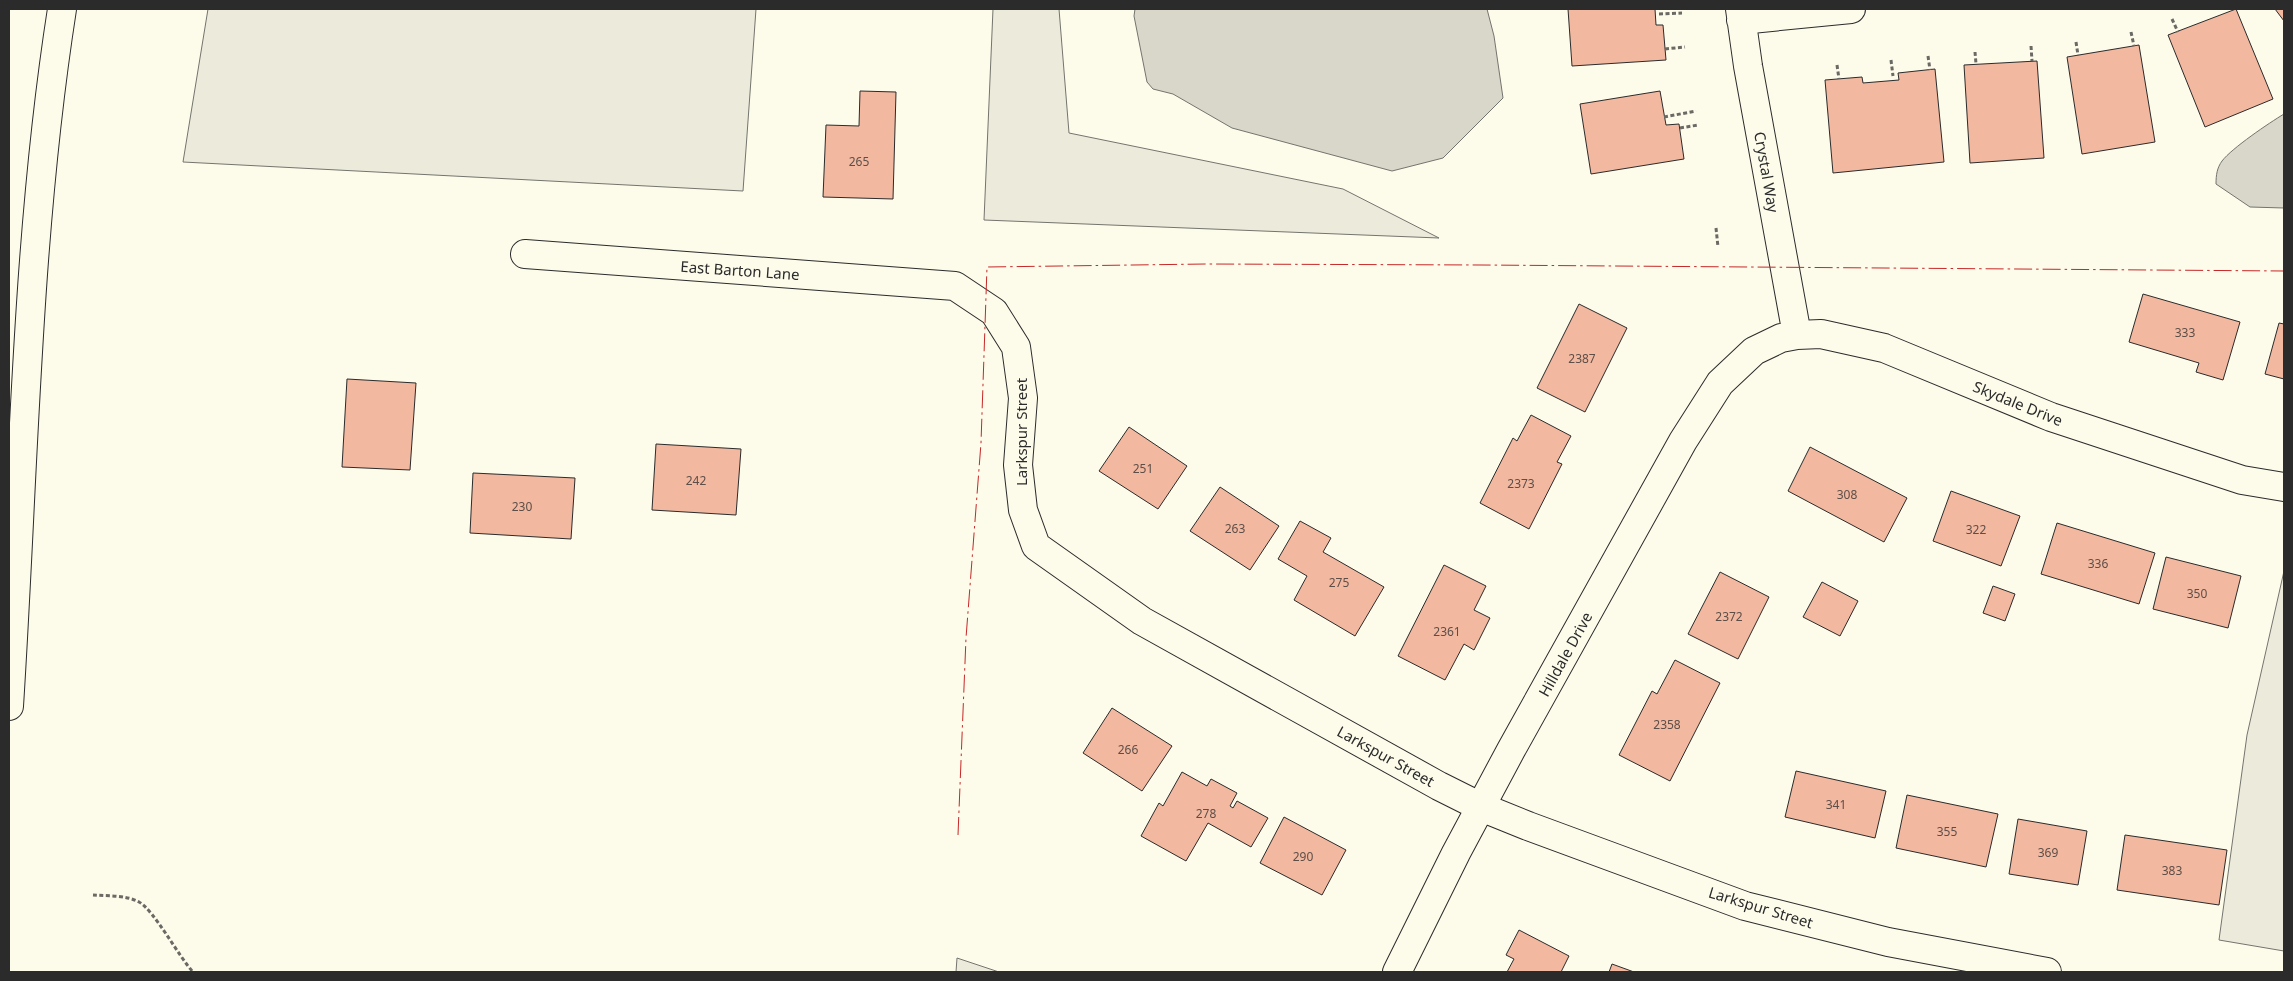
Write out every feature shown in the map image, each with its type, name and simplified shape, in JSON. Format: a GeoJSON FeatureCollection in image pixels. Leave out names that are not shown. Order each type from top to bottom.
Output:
{"type":"FeatureCollection","features":[{"type":"Feature","properties":{"kind":"main road"},"geometry":{"type":"LineString","coordinates":[[9,706],[27,355],[40,183],[50,84],[62,9]]}},
{"type":"Feature","properties":{"kind":"main road"},"geometry":{"type":"LineString","coordinates":[[1741,14],[1851,9]]}},
{"type":"Feature","properties":{"kind":"main road","name":"Crystal Way"},"geometry":{"type":"LineString","coordinates":[[1741,14],[1797,335]]}},
{"type":"Feature","properties":{"kind":"main road","name":"East Barton Lane"},"geometry":{"type":"LineString","coordinates":[[525,254],[956,286]]}},
{"type":"Feature","properties":{"kind":"main road","name":"Larkspur Street"},"geometry":{"type":"LineString","coordinates":[[956,286],[994,312],[1016,347],[1023,398],[1019,474],[1023,510],[1036,546],[1142,620],[1439,786],[1481,807],[1745,906],[1888,942],[2047,972]]}},
{"type":"Feature","properties":{"kind":"main road","name":"Skydale Drive"},"geometry":{"type":"LineString","coordinates":[[1754,351],[1781,338],[1821,334],[1884,348],[2051,417],[2242,480],[2284,488]]}},
{"type":"Feature","properties":{"kind":"main road","name":"Hilldale Drive"},"geometry":{"type":"LineString","coordinates":[[1397,972],[1481,807],[1683,441],[1720,383],[1754,351]]}},
{"type":"Feature","properties":{"kind":"path"},"geometry":{"type":"LineString","coordinates":[[1659,14],[1682,13]]}},
{"type":"Feature","properties":{"kind":"path"},"geometry":{"type":"LineString","coordinates":[[2172,19],[2178,32]]}},
{"type":"Feature","properties":{"kind":"path"},"geometry":{"type":"LineString","coordinates":[[2131,32],[2134,46]]}},
{"type":"Feature","properties":{"kind":"path"},"geometry":{"type":"LineString","coordinates":[[2076,42],[2078,55]]}},
{"type":"Feature","properties":{"kind":"path"},"geometry":{"type":"LineString","coordinates":[[2031,46],[2032,61]]}},
{"type":"Feature","properties":{"kind":"path"},"geometry":{"type":"LineString","coordinates":[[1665,48],[1685,47]]}},
{"type":"Feature","properties":{"kind":"path"},"geometry":{"type":"LineString","coordinates":[[1975,52],[1976,64]]}},
{"type":"Feature","properties":{"kind":"path"},"geometry":{"type":"LineString","coordinates":[[1928,56],[1930,70]]}},
{"type":"Feature","properties":{"kind":"path"},"geometry":{"type":"LineString","coordinates":[[1891,60],[1893,76]]}},
{"type":"Feature","properties":{"kind":"path"},"geometry":{"type":"LineString","coordinates":[[1837,65],[1838,79]]}},
{"type":"Feature","properties":{"kind":"path"},"geometry":{"type":"LineString","coordinates":[[1664,116],[1696,112]]}},
{"type":"Feature","properties":{"kind":"path"},"geometry":{"type":"LineString","coordinates":[[1680,128],[1698,126]]}},
{"type":"Feature","properties":{"kind":"path"},"geometry":{"type":"LineString","coordinates":[[1716,228],[1718,247]]}},
{"type":"Feature","properties":{"kind":"path"},"geometry":{"type":"LineString","coordinates":[[93,895],[124,898],[140,903],[158,922],[182,960],[193,972]]}},
{"type":"Feature","properties":{"kind":"shaded area"},"geometry":{"type":"Polygon","coordinates":[[[208,9],[756,9],[743,191],[183,162],[208,9]]]}},
{"type":"Feature","properties":{"kind":"shaded area"},"geometry":{"type":"Polygon","coordinates":[[[993,9],[1059,9],[1069,133],[1343,189],[1439,238],[984,220],[993,9]]]}},
{"type":"Feature","properties":{"kind":"shaded area"},"geometry":{"type":"Polygon","coordinates":[[[1135,9],[1487,9],[1494,36],[1503,98],[1443,158],[1392,171],[1232,128],[1173,94],[1153,89],[1147,82],[1134,16],[1135,9]]]}},
{"type":"Feature","properties":{"kind":"shaded area"},"geometry":{"type":"Polygon","coordinates":[[[2284,114],[2284,208],[2250,207],[2216,184],[2218,169],[2222,161],[2234,149],[2284,114]]]}},
{"type":"Feature","properties":{"kind":"shaded area"},"geometry":{"type":"Polygon","coordinates":[[[2284,571],[2284,951],[2219,940],[2247,735],[2284,571]]]}},
{"type":"Feature","properties":{"kind":"shaded area"},"geometry":{"type":"Polygon","coordinates":[[[957,958],[999,972],[956,972],[957,958]]]}},
{"type":"Feature","properties":{"kind":"building"},"geometry":{"type":"Polygon","coordinates":[[[1568,9],[1655,9],[1656,25],[1663,25],[1666,60],[1572,66],[1568,9]]]}},
{"type":"Feature","properties":{"kind":"building"},"geometry":{"type":"Polygon","coordinates":[[[2236,9],[2273,99],[2205,127],[2168,35],[2236,9]]]}},
{"type":"Feature","properties":{"kind":"building"},"geometry":{"type":"Polygon","coordinates":[[[2275,9],[2284,9],[2284,21],[2275,9]]]}},
{"type":"Feature","properties":{"kind":"building"},"geometry":{"type":"Polygon","coordinates":[[[2139,45],[2155,142],[2082,154],[2067,57],[2139,45]]]}},
{"type":"Feature","properties":{"kind":"building"},"geometry":{"type":"Polygon","coordinates":[[[2037,61],[2044,158],[1970,163],[1964,65],[2037,61]]]}},
{"type":"Feature","properties":{"kind":"building"},"geometry":{"type":"Polygon","coordinates":[[[1935,69],[1944,162],[1833,173],[1825,80],[1862,77],[1863,83],[1899,80],[1898,73],[1935,69]]]}},
{"type":"Feature","properties":{"kind":"building"},"geometry":{"type":"Polygon","coordinates":[[[860,91],[896,92],[893,199],[823,197],[826,125],[859,126],[860,91]]]}},
{"type":"Feature","properties":{"kind":"building"},"geometry":{"type":"Polygon","coordinates":[[[1660,91],[1666,125],[1679,124],[1684,159],[1591,174],[1580,104],[1660,91]]]}},
{"type":"Feature","properties":{"kind":"building"},"geometry":{"type":"Polygon","coordinates":[[[2143,294],[2240,322],[2223,380],[2196,372],[2199,363],[2129,342],[2143,294]]]}},
{"type":"Feature","properties":{"kind":"building"},"geometry":{"type":"Polygon","coordinates":[[[1579,304],[1627,328],[1585,412],[1537,388],[1579,304]]]}},
{"type":"Feature","properties":{"kind":"building"},"geometry":{"type":"Polygon","coordinates":[[[2279,323],[2284,324],[2284,379],[2265,374],[2279,323]]]}},
{"type":"Feature","properties":{"kind":"building"},"geometry":{"type":"Polygon","coordinates":[[[347,379],[416,383],[410,470],[342,467],[347,379]]]}},
{"type":"Feature","properties":{"kind":"building"},"geometry":{"type":"Polygon","coordinates":[[[1531,415],[1571,436],[1557,462],[1562,464],[1529,529],[1480,503],[1513,438],[1517,441],[1531,415]]]}},
{"type":"Feature","properties":{"kind":"building"},"geometry":{"type":"Polygon","coordinates":[[[1129,427],[1187,466],[1158,509],[1099,471],[1129,427]]]}},
{"type":"Feature","properties":{"kind":"building"},"geometry":{"type":"Polygon","coordinates":[[[656,444],[741,449],[736,515],[652,510],[656,444]]]}},
{"type":"Feature","properties":{"kind":"building"},"geometry":{"type":"Polygon","coordinates":[[[1810,447],[1907,498],[1884,542],[1788,491],[1810,447]]]}},
{"type":"Feature","properties":{"kind":"building"},"geometry":{"type":"Polygon","coordinates":[[[473,473],[575,478],[571,539],[470,533],[473,473]]]}},
{"type":"Feature","properties":{"kind":"building"},"geometry":{"type":"Polygon","coordinates":[[[1220,487],[1279,526],[1250,570],[1190,531],[1220,487]]]}},
{"type":"Feature","properties":{"kind":"building"},"geometry":{"type":"Polygon","coordinates":[[[1951,491],[2020,516],[2001,566],[1933,541],[1951,491]]]}},
{"type":"Feature","properties":{"kind":"building"},"geometry":{"type":"Polygon","coordinates":[[[1300,521],[1331,538],[1323,552],[1384,587],[1355,636],[1294,600],[1307,576],[1278,559],[1300,521]]]}},
{"type":"Feature","properties":{"kind":"building"},"geometry":{"type":"Polygon","coordinates":[[[2057,523],[2155,553],[2139,604],[2041,574],[2057,523]]]}},
{"type":"Feature","properties":{"kind":"building"},"geometry":{"type":"Polygon","coordinates":[[[2166,557],[2241,576],[2228,628],[2153,609],[2166,557]]]}},
{"type":"Feature","properties":{"kind":"building"},"geometry":{"type":"Polygon","coordinates":[[[1444,565],[1486,586],[1474,610],[1490,618],[1474,650],[1464,644],[1445,680],[1398,656],[1444,565]]]}},
{"type":"Feature","properties":{"kind":"building"},"geometry":{"type":"Polygon","coordinates":[[[1720,572],[1769,597],[1738,659],[1688,634],[1720,572]]]}},
{"type":"Feature","properties":{"kind":"building"},"geometry":{"type":"Polygon","coordinates":[[[1822,582],[1858,601],[1840,636],[1803,617],[1822,582]]]}},
{"type":"Feature","properties":{"kind":"building"},"geometry":{"type":"Polygon","coordinates":[[[1993,586],[2015,594],[2005,621],[1983,613],[1993,586]]]}},
{"type":"Feature","properties":{"kind":"building"},"geometry":{"type":"Polygon","coordinates":[[[1675,660],[1720,683],[1670,781],[1619,755],[1652,691],[1657,694],[1675,660]]]}},
{"type":"Feature","properties":{"kind":"building"},"geometry":{"type":"Polygon","coordinates":[[[1112,708],[1172,746],[1142,791],[1083,753],[1112,708]]]}},
{"type":"Feature","properties":{"kind":"building"},"geometry":{"type":"Polygon","coordinates":[[[1796,771],[1886,791],[1875,838],[1785,817],[1796,771]]]}},
{"type":"Feature","properties":{"kind":"building"},"geometry":{"type":"Polygon","coordinates":[[[1182,772],[1207,786],[1211,779],[1237,793],[1230,806],[1233,808],[1237,801],[1268,818],[1251,847],[1208,823],[1186,861],[1141,836],[1159,803],[1163,806],[1182,772]]]}},
{"type":"Feature","properties":{"kind":"building"},"geometry":{"type":"Polygon","coordinates":[[[1907,795],[1998,814],[1986,867],[1896,848],[1907,795]]]}},
{"type":"Feature","properties":{"kind":"building"},"geometry":{"type":"Polygon","coordinates":[[[1284,817],[1346,850],[1322,895],[1260,863],[1284,817]]]}},
{"type":"Feature","properties":{"kind":"building"},"geometry":{"type":"Polygon","coordinates":[[[2018,819],[2087,831],[2078,885],[2009,874],[2018,819]]]}},
{"type":"Feature","properties":{"kind":"building"},"geometry":{"type":"Polygon","coordinates":[[[2125,835],[2227,850],[2219,905],[2117,890],[2125,835]]]}},
{"type":"Feature","properties":{"kind":"building"},"geometry":{"type":"Polygon","coordinates":[[[1519,930],[1569,956],[1561,972],[1507,972],[1514,959],[1506,955],[1519,930]]]}},
{"type":"Feature","properties":{"kind":"building"},"geometry":{"type":"Polygon","coordinates":[[[1612,964],[1634,972],[1609,972],[1612,964]]]}},
{"type":"Feature","properties":{"kind":"power"},"geometry":{"type":"LineString","coordinates":[[958,835],[966,638],[981,443],[987,267],[1206,264],[2284,271]]}}]}
